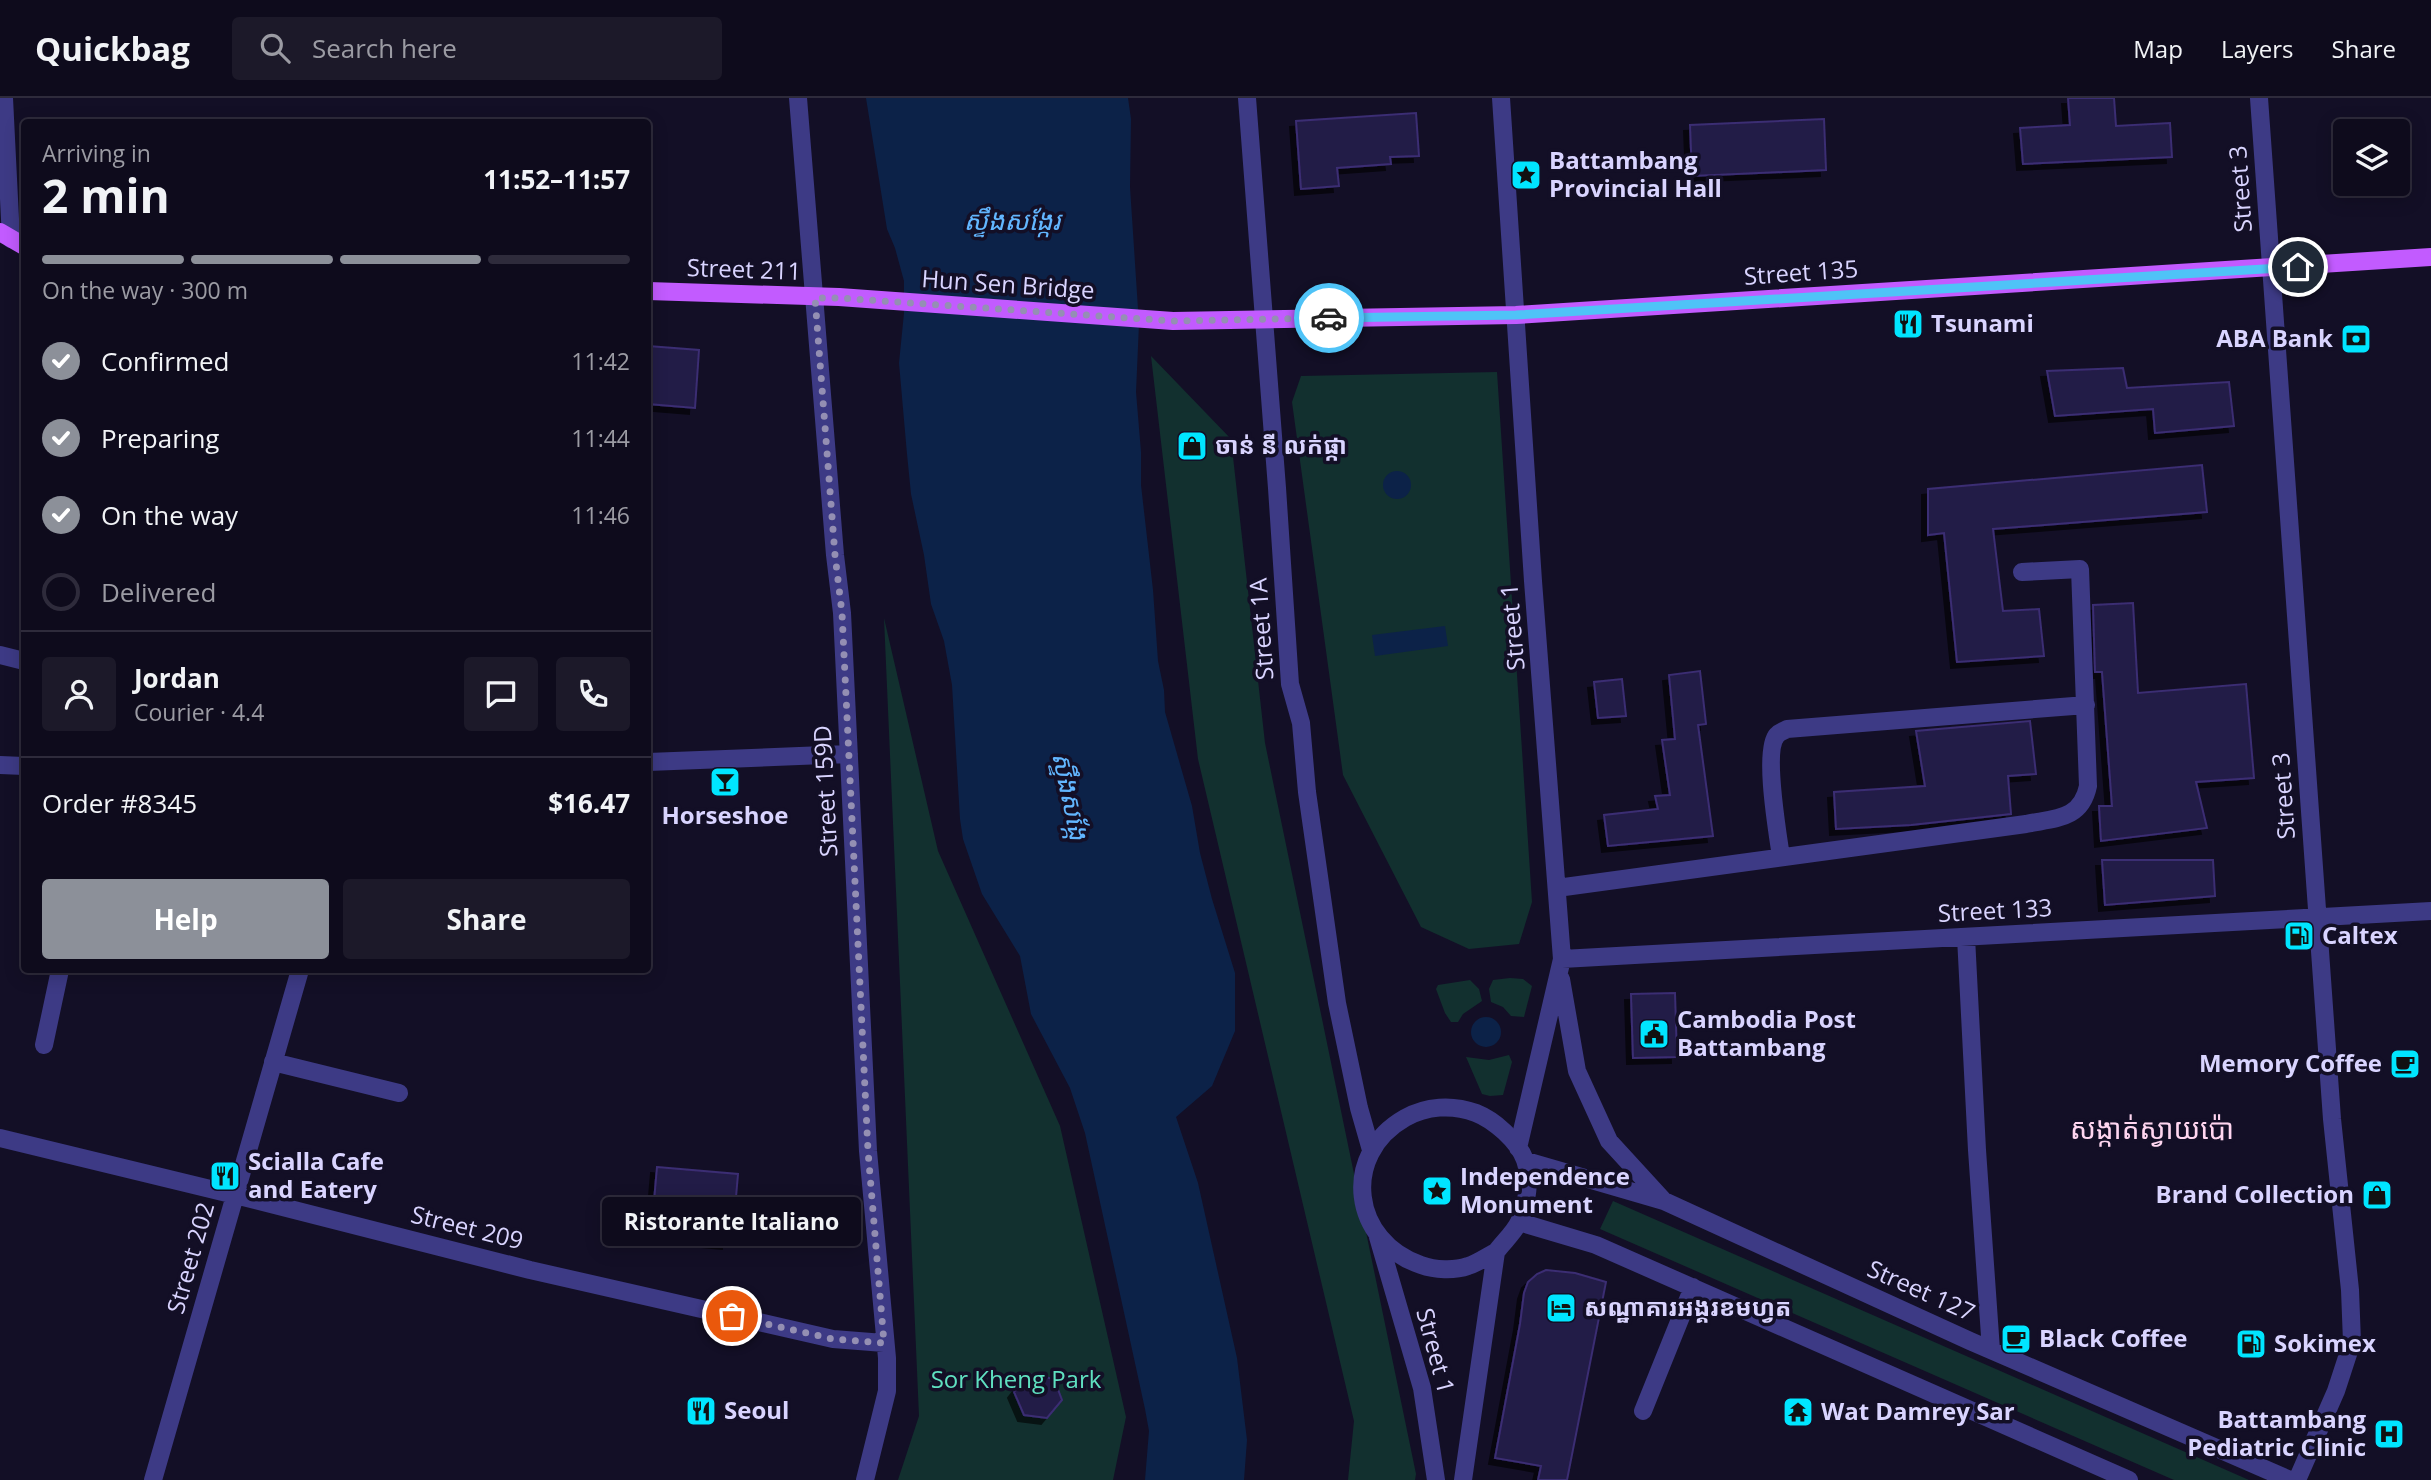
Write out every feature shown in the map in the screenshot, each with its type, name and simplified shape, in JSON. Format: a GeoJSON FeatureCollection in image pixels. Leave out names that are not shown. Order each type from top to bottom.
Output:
{"type":"FeatureCollection","features":[{"type":"Feature","properties":{"kind":"main road","name":"Street 135"},"geometry":{"type":"LineString","coordinates":[[1173,321],[1516,315],[2431,257]]}},
{"type":"Feature","properties":{"kind":"main road","name":"Street 211"},"geometry":{"type":"LineString","coordinates":[[651,291],[839,298]]}},
{"type":"Feature","properties":{"kind":"main road","name":"Hun Sen Bridge"},"geometry":{"type":"LineString","coordinates":[[839,298],[1173,321]]}},
{"type":"Feature","properties":{"kind":"street"},"geometry":{"type":"LineString","coordinates":[[4,98],[12,239]]}},
{"type":"Feature","properties":{"kind":"street","name":"Street 159D"},"geometry":{"type":"LineString","coordinates":[[798,98],[842,613],[868,1151],[887,1391],[865,1480]]}},
{"type":"Feature","properties":{"kind":"street","name":"Street 1A"},"geometry":{"type":"LineString","coordinates":[[1247,98],[1290,684],[1301,723],[1307,792],[1337,1003],[1359,1108],[1371,1150]]}},
{"type":"Feature","properties":{"kind":"street","name":"Street 1"},"geometry":{"type":"LineString","coordinates":[[1501,98],[1557,888],[1560,964],[1522,1154]]}},
{"type":"Feature","properties":{"kind":"street","name":"Street 3"},"geometry":{"type":"LineString","coordinates":[[2259,98],[2332,1119],[2350,1290],[2352,1342],[2336,1391],[2297,1480]]}},
{"type":"Feature","properties":{"kind":"street"},"geometry":{"type":"LineString","coordinates":[[1557,888],[2026,824],[2061,817],[2076,810],[2085,800],[2088,786],[2080,569],[2022,572]]}},
{"type":"Feature","properties":{"kind":"street"},"geometry":{"type":"LineString","coordinates":[[0,655],[21,660]]}},
{"type":"Feature","properties":{"kind":"street"},"geometry":{"type":"LineString","coordinates":[[1781,857],[1771,777],[1773,745],[1777,735],[1787,729],[2086,705]]}},
{"type":"Feature","properties":{"kind":"street"},"geometry":{"type":"LineString","coordinates":[[651,762],[849,754]]}},
{"type":"Feature","properties":{"kind":"street"},"geometry":{"type":"LineString","coordinates":[[0,765],[21,766]]}},
{"type":"Feature","properties":{"kind":"street","name":"Street 133"},"geometry":{"type":"LineString","coordinates":[[1560,964],[1966,937],[2431,911]]}},
{"type":"Feature","properties":{"kind":"street"},"geometry":{"type":"LineString","coordinates":[[1966,937],[1991,1350]]}},
{"type":"Feature","properties":{"kind":"street"},"geometry":{"type":"LineString","coordinates":[[1560,964],[1577,1071],[1609,1141],[1664,1201]]}},
{"type":"Feature","properties":{"kind":"street"},"geometry":{"type":"LineString","coordinates":[[44,1045],[59,973]]}},
{"type":"Feature","properties":{"kind":"street","name":"Street 202"},"geometry":{"type":"LineString","coordinates":[[153,1480],[299,973]]}},
{"type":"Feature","properties":{"kind":"street"},"geometry":{"type":"LineString","coordinates":[[273,1062],[399,1093]]}},
{"type":"Feature","properties":{"kind":"street"},"geometry":{"type":"LineString","coordinates":[[1447,1107],[1477,1114],[1502,1131],[1522,1154],[1527,1178],[1519,1222],[1496,1252],[1467,1267],[1434,1269],[1402,1259],[1378,1237],[1364,1209],[1362,1179],[1371,1150],[1390,1126],[1417,1111],[1447,1107]]}},
{"type":"Feature","properties":{"kind":"street","name":"Street 209"},"geometry":{"type":"LineString","coordinates":[[0,1138],[530,1270],[833,1339],[884,1343]]}},
{"type":"Feature","properties":{"kind":"street","name":"Street 127"},"geometry":{"type":"LineString","coordinates":[[1522,1154],[1664,1201],[1991,1350],[2290,1480]]}},
{"type":"Feature","properties":{"kind":"street"},"geometry":{"type":"LineString","coordinates":[[1519,1222],[1596,1245],[2129,1480]]}},
{"type":"Feature","properties":{"kind":"street","name":"Street 1"},"geometry":{"type":"LineString","coordinates":[[1378,1237],[1422,1388],[1436,1480]]}},
{"type":"Feature","properties":{"kind":"street","name":"Street 1"},"geometry":{"type":"LineString","coordinates":[[1463,1480],[1496,1252]]}},
{"type":"Feature","properties":{"kind":"street"},"geometry":{"type":"LineString","coordinates":[[1643,1411],[1693,1287]]}},
{"type":"Feature","properties":{"kind":"green space"},"geometry":{"type":"Polygon","coordinates":[[[1151,356],[1231,439],[1265,743],[1416,1474],[1415,1480],[1348,1480],[1354,1421],[1198,759],[1151,356]]]}},
{"type":"Feature","properties":{"kind":"green space"},"geometry":{"type":"Polygon","coordinates":[[[1497,372],[1532,902],[1519,944],[1469,949],[1421,927],[1343,775],[1292,402],[1301,376],[1497,372]]]}},
{"type":"Feature","properties":{"kind":"green space","name":"Sor Kheng Park"},"geometry":{"type":"Polygon","coordinates":[[[884,618],[938,851],[1060,1126],[1126,1417],[1113,1480],[898,1480],[919,1416],[884,618]]]}},
{"type":"Feature","properties":{"kind":"green space"},"geometry":{"type":"Polygon","coordinates":[[[1523,979],[1532,986],[1524,1017],[1511,1016],[1503,1007],[1491,1002],[1489,989],[1493,980],[1523,979]]]}},
{"type":"Feature","properties":{"kind":"green space"},"geometry":{"type":"Polygon","coordinates":[[[1470,980],[1479,989],[1482,1001],[1463,1014],[1458,1022],[1451,1022],[1436,989],[1438,985],[1470,980]]]}},
{"type":"Feature","properties":{"kind":"green space"},"geometry":{"type":"Polygon","coordinates":[[[1509,1055],[1512,1062],[1503,1095],[1482,1094],[1466,1057],[1489,1060],[1509,1055]]]}},
{"type":"Feature","properties":{"kind":"green space"},"geometry":{"type":"Polygon","coordinates":[[[1613,1201],[2249,1480],[2174,1480],[1600,1229],[1613,1201]]]}},
{"type":"Feature","properties":{"kind":"water","name":"ស្ទឹងសង្កែរ"},"geometry":{"type":"Polygon","coordinates":[[[866,98],[1128,98],[1131,119],[1130,187],[1139,324],[1136,392],[1141,485],[1158,661],[1165,712],[1192,806],[1212,899],[1235,973],[1235,1031],[1212,1086],[1176,1117],[1198,1183],[1237,1358],[1247,1440],[1244,1480],[1145,1480],[1149,1431],[1085,1133],[1070,1088],[1031,1014],[1020,956],[982,894],[963,839],[952,685],[944,641],[931,604],[911,494],[899,363],[904,281],[887,229],[866,98]]]}},
{"type":"Feature","properties":{"kind":"water"},"geometry":{"type":"Polygon","coordinates":[[[1397,471],[1407,475],[1411,485],[1407,495],[1397,499],[1387,495],[1383,485],[1387,475],[1397,471]]]}},
{"type":"Feature","properties":{"kind":"water"},"geometry":{"type":"Polygon","coordinates":[[[1445,626],[1448,646],[1375,656],[1372,635],[1445,626]]]}},
{"type":"Feature","properties":{"kind":"water"},"geometry":{"type":"Polygon","coordinates":[[[1486,1017],[1497,1021],[1501,1032],[1497,1043],[1486,1047],[1475,1043],[1471,1032],[1475,1021],[1486,1017]]]}},
{"type":"Feature","properties":{"kind":"building"},"geometry":{"type":"Polygon","coordinates":[[[2068,98],[2114,98],[2116,126],[2170,123],[2172,157],[2023,164],[2020,128],[2070,125],[2068,98]]]}},
{"type":"Feature","properties":{"kind":"building"},"geometry":{"type":"Polygon","coordinates":[[[1416,113],[1419,156],[1390,157],[1391,164],[1337,168],[1339,186],[1301,189],[1296,121],[1416,113]]]}},
{"type":"Feature","properties":{"kind":"building"},"geometry":{"type":"Polygon","coordinates":[[[1824,119],[1826,170],[1692,176],[1690,125],[1824,119]]]}},
{"type":"Feature","properties":{"kind":"building"},"geometry":{"type":"Polygon","coordinates":[[[651,346],[699,350],[695,408],[651,404],[651,346]]]}},
{"type":"Feature","properties":{"kind":"building"},"geometry":{"type":"Polygon","coordinates":[[[2123,368],[2127,388],[2229,382],[2234,426],[2155,433],[2153,409],[2055,416],[2047,371],[2123,368]]]}},
{"type":"Feature","properties":{"kind":"building"},"geometry":{"type":"Polygon","coordinates":[[[2202,465],[2207,512],[1993,529],[2003,611],[2039,609],[2044,656],[1957,662],[1944,533],[1928,535],[1928,489],[2202,465]]]}},
{"type":"Feature","properties":{"kind":"building"},"geometry":{"type":"Polygon","coordinates":[[[2133,603],[2138,693],[2246,684],[2254,778],[2196,782],[2207,828],[2101,841],[2099,806],[2112,806],[2102,672],[2095,672],[2093,605],[2133,603]]]}},
{"type":"Feature","properties":{"kind":"building"},"geometry":{"type":"Polygon","coordinates":[[[1700,671],[1706,724],[1698,725],[1713,836],[1608,846],[1604,815],[1658,809],[1655,796],[1670,795],[1662,740],[1675,739],[1669,675],[1700,671]]]}},
{"type":"Feature","properties":{"kind":"building"},"geometry":{"type":"Polygon","coordinates":[[[1622,679],[1626,716],[1598,718],[1594,682],[1622,679]]]}},
{"type":"Feature","properties":{"kind":"building"},"geometry":{"type":"Polygon","coordinates":[[[2030,721],[2036,774],[2008,776],[2011,814],[1911,825],[1836,829],[1834,792],[1925,786],[1916,731],[2030,721]]]}},
{"type":"Feature","properties":{"kind":"building"},"geometry":{"type":"Polygon","coordinates":[[[2102,860],[2213,860],[2215,896],[2105,905],[2102,860]]]}},
{"type":"Feature","properties":{"kind":"building"},"geometry":{"type":"Polygon","coordinates":[[[1675,993],[1677,1057],[1633,1058],[1631,994],[1675,993]]]}},
{"type":"Feature","properties":{"kind":"building"},"geometry":{"type":"Polygon","coordinates":[[[657,1167],[738,1174],[736,1197],[748,1198],[746,1221],[730,1219],[728,1243],[651,1236],[657,1167]]]}},
{"type":"Feature","properties":{"kind":"building"},"geometry":{"type":"Polygon","coordinates":[[[1546,1270],[1575,1273],[1606,1282],[1567,1480],[1538,1480],[1541,1466],[1495,1458],[1524,1293],[1528,1282],[1546,1270]]]}},
{"type":"Feature","properties":{"kind":"building"},"geometry":{"type":"Polygon","coordinates":[[[1028,1374],[1054,1379],[1062,1400],[1047,1418],[1024,1415],[1014,1392],[1028,1374]]]}},
{"type":"Feature","properties":{"kind":"way so far"},"geometry":{"type":"LineString","coordinates":[[732,1316],[833,1339],[884,1343],[868,1151],[842,613],[815,298],[1173,321],[1329,318]]}},
{"type":"Feature","properties":{"kind":"place","name":"Battambang Provincial Hall"},"geometry":{"type":"Point","coordinates":[1526,175]}},
{"type":"Feature","properties":{"kind":"place","name":"Tsunami"},"geometry":{"type":"Point","coordinates":[1908,324]}},
{"type":"Feature","properties":{"kind":"place","name":"ABA Bank"},"geometry":{"type":"Point","coordinates":[2356,339]}},
{"type":"Feature","properties":{"kind":"place","name":"ចាន់ នី លក់ផ្កា"},"geometry":{"type":"Point","coordinates":[1192,446]}},
{"type":"Feature","properties":{"kind":"place","name":"Horseshoe"},"geometry":{"type":"Point","coordinates":[725,782]}},
{"type":"Feature","properties":{"kind":"place","name":"Caltex"},"geometry":{"type":"Point","coordinates":[2299,936]}},
{"type":"Feature","properties":{"kind":"place","name":"Cambodia Post Battambang"},"geometry":{"type":"Point","coordinates":[1654,1034]}},
{"type":"Feature","properties":{"kind":"place","name":"Memory Coffee"},"geometry":{"type":"Point","coordinates":[2405,1064]}},
{"type":"Feature","properties":{"kind":"place","name":"Scialla Cafe and Eatery"},"geometry":{"type":"Point","coordinates":[225,1176]}},
{"type":"Feature","properties":{"kind":"place","name":"Independence Monument"},"geometry":{"type":"Point","coordinates":[1437,1191]}},
{"type":"Feature","properties":{"kind":"place","name":"Brand Collection"},"geometry":{"type":"Point","coordinates":[2377,1195]}},
{"type":"Feature","properties":{"kind":"place","name":"សណ្ឋាគារអង្គរខមហ្វត"},"geometry":{"type":"Point","coordinates":[1561,1308]}},
{"type":"Feature","properties":{"kind":"place","name":"Ristorante Italiano"},"geometry":{"type":"Point","coordinates":[732,1316]}},
{"type":"Feature","properties":{"kind":"place","name":"Black Coffee"},"geometry":{"type":"Point","coordinates":[2016,1339]}},
{"type":"Feature","properties":{"kind":"place","name":"Sokimex"},"geometry":{"type":"Point","coordinates":[2251,1344]}},
{"type":"Feature","properties":{"kind":"place","name":"Seoul"},"geometry":{"type":"Point","coordinates":[701,1411]}},
{"type":"Feature","properties":{"kind":"place","name":"Wat Damrey Sar"},"geometry":{"type":"Point","coordinates":[1798,1412]}},
{"type":"Feature","properties":{"kind":"place","name":"Battambang Pediatric Clinic"},"geometry":{"type":"Point","coordinates":[2389,1434]}},
{"type":"Feature","properties":{"kind":"district","name":"សង្កាត់ស្វាយប៉ោ"},"geometry":{"type":"Point","coordinates":[2152,1129]}},
{"type":"Feature","properties":{"kind":"route"},"geometry":{"type":"LineString","coordinates":[[1329,318],[1516,315],[2298,267]]}},
{"type":"Feature","properties":{"kind":"water label","name":"ស្ទឹងសង្កែ"},"geometry":{"type":"Point","coordinates":[1070,796]}}]}
